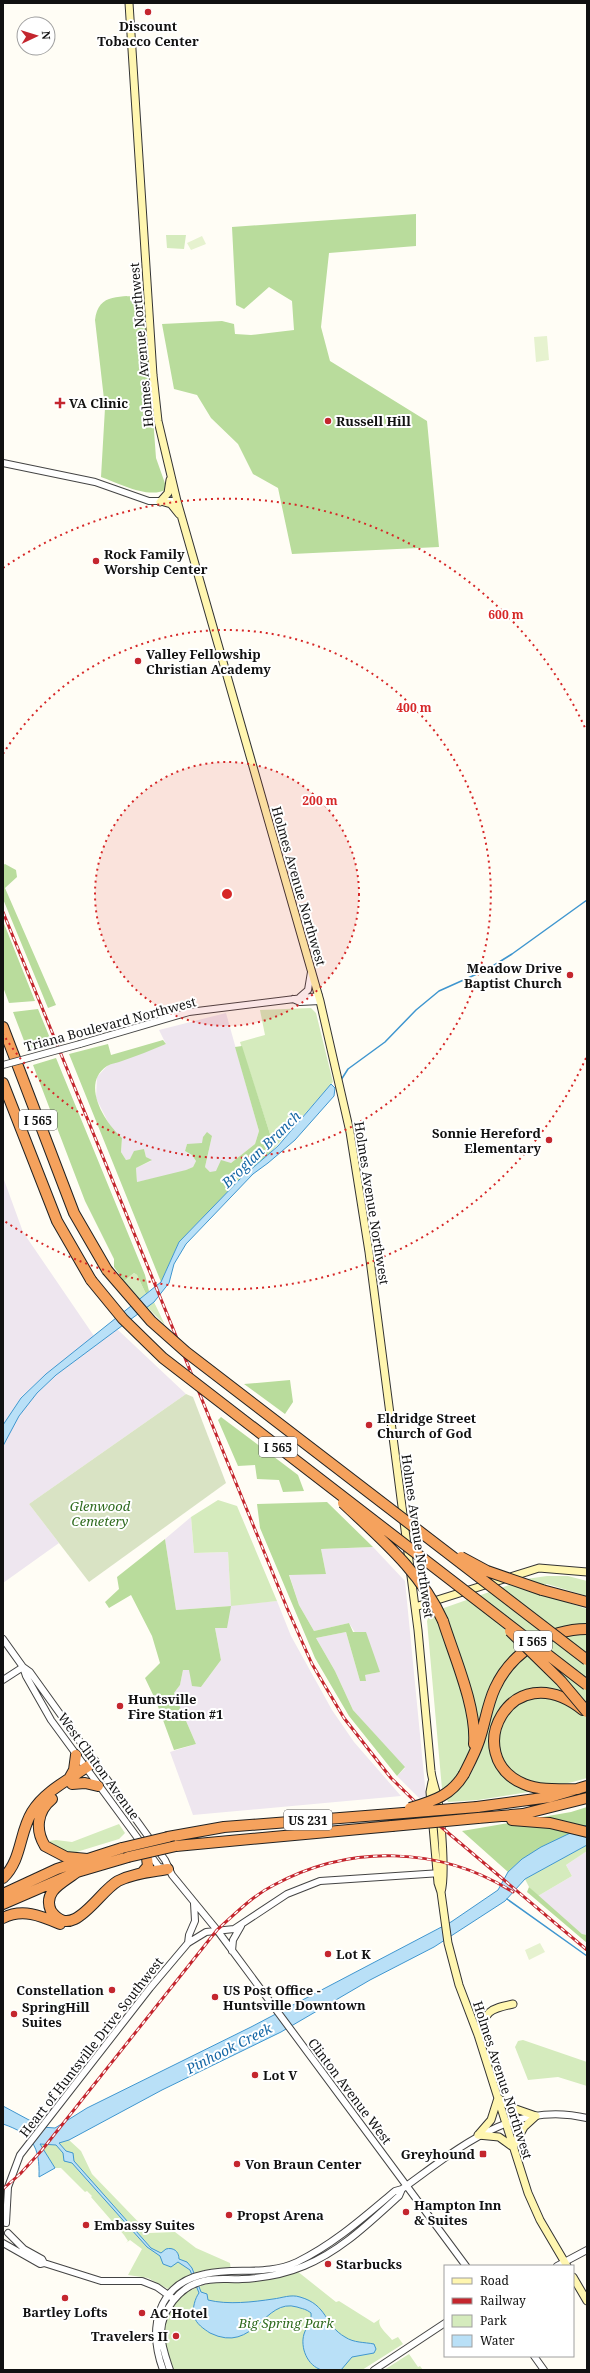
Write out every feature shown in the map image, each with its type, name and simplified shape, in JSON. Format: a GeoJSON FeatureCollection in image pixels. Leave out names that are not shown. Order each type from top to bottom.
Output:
{"type":"FeatureCollection","features":[{"type":"Feature","properties":{"kind":"highway","name":"I 565"},"geometry":{"type":"LineString","coordinates":[[3,1027],[74,1212],[107,1270],[151,1321],[186,1352],[587,1660]]}},
{"type":"Feature","properties":{"kind":"highway","name":"I 565"},"geometry":{"type":"LineString","coordinates":[[3,1083],[57,1221],[91,1280],[123,1319],[163,1358],[478,1599],[587,1685]]}},
{"type":"Feature","properties":{"kind":"highway"},"geometry":{"type":"LineString","coordinates":[[312,1473],[400,1558],[421,1582],[443,1621],[473,1720],[475,1732],[473,1756]]}},
{"type":"Feature","properties":{"kind":"highway"},"geometry":{"type":"LineString","coordinates":[[427,1536],[487,1571],[542,1590],[582,1601],[587,1605]]}},
{"type":"Feature","properties":{"kind":"highway"},"geometry":{"type":"LineString","coordinates":[[478,1599],[561,1681],[587,1713]]}},
{"type":"Feature","properties":{"kind":"highway"},"geometry":{"type":"LineString","coordinates":[[391,1814],[443,1796],[452,1791],[464,1774],[473,1756],[494,1689],[506,1670],[517,1657],[542,1639],[564,1631],[587,1629]]}},
{"type":"Feature","properties":{"kind":"highway"},"geometry":{"type":"LineString","coordinates":[[582,1788],[539,1788],[523,1784],[505,1771],[496,1752],[495,1730],[501,1715],[507,1707],[520,1697],[531,1694],[554,1694],[569,1700],[587,1713]]}},
{"type":"Feature","properties":{"kind":"highway"},"geometry":{"type":"LineString","coordinates":[[76,1755],[74,1770],[70,1782],[45,1806],[40,1819],[39,1833],[45,1846],[53,1852],[66,1856],[87,1859]]}},
{"type":"Feature","properties":{"kind":"highway"},"geometry":{"type":"LineString","coordinates":[[3,1878],[16,1859],[25,1825],[32,1810],[48,1794],[70,1782],[96,1764]]}},
{"type":"Feature","properties":{"kind":"highway"},"geometry":{"type":"LineString","coordinates":[[70,1782],[86,1783],[98,1786]]}},
{"type":"Feature","properties":{"kind":"highway","name":"US 231"},"geometry":{"type":"LineString","coordinates":[[3,1894],[28,1882],[87,1859],[122,1848],[168,1837],[224,1827],[477,1807],[550,1797],[582,1788]]}},
{"type":"Feature","properties":{"kind":"highway","name":"US 231"},"geometry":{"type":"LineString","coordinates":[[3,1904],[77,1872],[128,1857],[176,1846],[523,1814],[587,1798]]}},
{"type":"Feature","properties":{"kind":"highway"},"geometry":{"type":"LineString","coordinates":[[478,1818],[550,1823],[587,1832]]}},
{"type":"Feature","properties":{"kind":"highway"},"geometry":{"type":"LineString","coordinates":[[142,1873],[148,1866],[146,1850]]}},
{"type":"Feature","properties":{"kind":"highway"},"geometry":{"type":"LineString","coordinates":[[77,1872],[53,1890],[49,1897],[51,1911],[62,1920],[72,1921],[82,1916],[95,1900],[110,1886],[125,1878],[142,1873],[170,1872]]}},
{"type":"Feature","properties":{"kind":"highway"},"geometry":{"type":"LineString","coordinates":[[3,1918],[13,1914],[31,1913],[63,1925],[77,1924],[86,1920],[104,1897],[123,1885],[140,1879],[170,1872]]}},
{"type":"Feature","properties":{"kind":"main road","name":"Holmes Avenue Northwest"},"geometry":{"type":"LineString","coordinates":[[129,3],[153,375],[158,421],[170,476],[181,516],[319,999],[343,1100],[369,1252],[415,1608],[432,1782],[430,1792],[448,1943],[459,1985],[478,2035],[513,2147],[536,2212],[566,2264]]}},
{"type":"Feature","properties":{"kind":"main road"},"geometry":{"type":"LineString","coordinates":[[170,476],[168,493],[162,502],[171,504],[181,516]]}},
{"type":"Feature","properties":{"kind":"main road"},"geometry":{"type":"LineString","coordinates":[[415,1608],[539,1568],[587,1572]]}},
{"type":"Feature","properties":{"kind":"main road"},"geometry":{"type":"LineString","coordinates":[[478,2035],[487,2012],[513,2004]]}},
{"type":"Feature","properties":{"kind":"main road"},"geometry":{"type":"LineString","coordinates":[[498,2098],[513,2108],[536,2116],[524,2127],[513,2147],[499,2137],[478,2135],[491,2120],[498,2098]]}},
{"type":"Feature","properties":{"kind":"main road"},"geometry":{"type":"LineString","coordinates":[[574,2279],[587,2301]]}},
{"type":"Feature","properties":{"kind":"street"},"geometry":{"type":"LineString","coordinates":[[3,463],[89,480],[140,499],[162,502],[177,501]]}},
{"type":"Feature","properties":{"kind":"street"},"geometry":{"type":"LineString","coordinates":[[300,997],[308,990],[311,972]]}},
{"type":"Feature","properties":{"kind":"street","name":"Triana Boulevard Northwest"},"geometry":{"type":"LineString","coordinates":[[3,1065],[189,1012],[293,1000],[300,997],[319,999]]}},
{"type":"Feature","properties":{"kind":"street"},"geometry":{"type":"LineString","coordinates":[[293,1000],[300,1002],[319,999]]}},
{"type":"Feature","properties":{"kind":"street","name":"West Clinton Avenue"},"geometry":{"type":"LineString","coordinates":[[3,1639],[23,1667],[26,1676],[51,1720],[98,1786],[159,1867],[170,1872]]}},
{"type":"Feature","properties":{"kind":"street"},"geometry":{"type":"LineString","coordinates":[[3,1680],[23,1667]]}},
{"type":"Feature","properties":{"kind":"street","name":"West Clinton Avenue"},"geometry":{"type":"LineString","coordinates":[[23,1667],[30,1672],[165,1860],[170,1872],[217,1930]]}},
{"type":"Feature","properties":{"kind":"street"},"geometry":{"type":"LineString","coordinates":[[232,1951],[233,1940],[241,1926],[288,1894],[320,1881],[440,1873]]}},
{"type":"Feature","properties":{"kind":"street"},"geometry":{"type":"LineString","coordinates":[[188,1943],[189,1935],[195,1921],[194,1903]]}},
{"type":"Feature","properties":{"kind":"street","name":"Heart of Huntsville Drive Southwest"},"geometry":{"type":"LineString","coordinates":[[3,2203],[15,2166],[28,2144],[188,1943],[206,1932],[234,1929],[241,1926]]}},
{"type":"Feature","properties":{"kind":"street","name":"Clinton Avenue West"},"geometry":{"type":"LineString","coordinates":[[217,1930],[465,2265]]}},
{"type":"Feature","properties":{"kind":"street"},"geometry":{"type":"LineString","coordinates":[[162,2370],[156,2347],[155,2327],[161,2307],[172,2299],[188,2283],[200,2278],[272,2276],[304,2266],[325,2256],[357,2234],[399,2196],[402,2189],[478,2135],[505,2122],[554,2113],[587,2118]]}},
{"type":"Feature","properties":{"kind":"street","name":"Heart of Huntsville Drive Southwest"},"geometry":{"type":"LineString","coordinates":[[6,2196],[4,2222],[8,2233]]}},
{"type":"Feature","properties":{"kind":"street"},"geometry":{"type":"LineString","coordinates":[[44,2263],[42,2259],[24,2249],[8,2233],[3,2242],[36,2262],[44,2263],[101,2281],[142,2281],[157,2287],[172,2299]]}},
{"type":"Feature","properties":{"kind":"street"},"geometry":{"type":"LineString","coordinates":[[566,2264],[587,2250]]}},
{"type":"Feature","properties":{"kind":"street"},"geometry":{"type":"LineString","coordinates":[[170,2370],[161,2332],[164,2316],[172,2299]]}},
{"type":"Feature","properties":{"kind":"street"},"geometry":{"type":"LineString","coordinates":[[374,2370],[444,2324]]}},
{"type":"Feature","properties":{"kind":"street"},"geometry":{"type":"LineString","coordinates":[[535,2357],[544,2370]]}},
{"type":"Feature","properties":{"kind":"shaded area"},"geometry":{"type":"Polygon","coordinates":[[[226,1013],[259,1131],[255,1144],[231,1163],[216,1172],[210,1172],[205,1167],[212,1136],[202,1144],[187,1144],[185,1151],[192,1155],[196,1161],[193,1167],[180,1173],[137,1182],[136,1168],[151,1161],[146,1157],[144,1149],[130,1159],[126,1160],[121,1152],[122,1138],[111,1128],[96,1098],[97,1077],[108,1065],[166,1044],[159,1030],[226,1013]]]}},
{"type":"Feature","properties":{"kind":"shaded area"},"geometry":{"type":"Polygon","coordinates":[[[3,1177],[23,1232],[94,1336],[46,1374],[21,1397],[3,1425],[3,1177]]]}},
{"type":"Feature","properties":{"kind":"shaded area"},"geometry":{"type":"Polygon","coordinates":[[[117,1329],[186,1394],[29,1504],[59,1543],[3,1583],[3,1446],[6,1439],[19,1416],[37,1393],[56,1375],[117,1329]]]}},
{"type":"Feature","properties":{"kind":"shaded area"},"geometry":{"type":"Polygon","coordinates":[[[191,1517],[194,1553],[228,1552],[231,1605],[277,1601],[291,1636],[332,1710],[354,1742],[401,1796],[193,1815],[170,1752],[196,1744],[174,1693],[180,1685],[183,1670],[189,1670],[201,1687],[221,1660],[215,1628],[231,1606],[176,1610],[165,1539],[191,1517]]]}},
{"type":"Feature","properties":{"kind":"shaded area"},"geometry":{"type":"Polygon","coordinates":[[[373,1547],[405,1581],[426,1796],[419,1798],[397,1776],[405,1768],[353,1710],[335,1671],[316,1638],[346,1632],[360,1681],[365,1681],[364,1675],[380,1672],[349,1623],[314,1631],[299,1605],[289,1574],[326,1574],[321,1549],[373,1547]]]}},
{"type":"Feature","properties":{"kind":"shaded area"},"geometry":{"type":"Polygon","coordinates":[[[587,1851],[587,1935],[582,1934],[538,1896],[572,1876],[566,1865],[587,1851]]]}},
{"type":"Feature","properties":{"kind":"green space"},"geometry":{"type":"Polygon","coordinates":[[[416,214],[416,246],[329,253],[321,327],[330,361],[427,421],[439,547],[292,554],[278,488],[253,474],[238,444],[211,418],[197,395],[174,389],[162,324],[222,321],[234,324],[235,334],[251,335],[294,330],[292,301],[269,287],[244,309],[236,305],[232,227],[416,214]]]}},
{"type":"Feature","properties":{"kind":"green space"},"geometry":{"type":"Polygon","coordinates":[[[166,235],[186,235],[184,249],[167,248],[166,235]]]}},
{"type":"Feature","properties":{"kind":"green space"},"geometry":{"type":"Polygon","coordinates":[[[202,236],[206,244],[191,250],[187,243],[202,236]]]}},
{"type":"Feature","properties":{"kind":"green space"},"geometry":{"type":"Polygon","coordinates":[[[144,296],[156,458],[167,489],[152,493],[143,492],[101,477],[105,408],[95,320],[97,311],[106,300],[112,298],[144,296]]]}},
{"type":"Feature","properties":{"kind":"green space"},"geometry":{"type":"Polygon","coordinates":[[[547,336],[549,360],[536,362],[534,337],[547,336]]]}},
{"type":"Feature","properties":{"kind":"green space"},"geometry":{"type":"Polygon","coordinates":[[[5,864],[16,870],[17,877],[5,888],[56,1005],[48,1008],[3,899],[3,865],[5,864]]]}},
{"type":"Feature","properties":{"kind":"green space"},"geometry":{"type":"Polygon","coordinates":[[[3,921],[35,1001],[9,1003],[3,987],[3,921]]]}},
{"type":"Feature","properties":{"kind":"green space"},"geometry":{"type":"Polygon","coordinates":[[[311,1008],[316,1013],[333,1082],[270,1153],[270,1134],[240,1042],[265,1035],[260,1010],[311,1008]]]}},
{"type":"Feature","properties":{"kind":"green space"},"geometry":{"type":"Polygon","coordinates":[[[38,1009],[52,1043],[28,1051],[13,1012],[38,1009]]]}},
{"type":"Feature","properties":{"kind":"green space"},"geometry":{"type":"Polygon","coordinates":[[[163,1040],[166,1044],[107,1066],[99,1074],[96,1083],[95,1093],[98,1103],[109,1123],[122,1138],[121,1152],[126,1160],[130,1159],[134,1151],[144,1149],[146,1157],[152,1160],[136,1168],[137,1182],[193,1167],[196,1161],[192,1155],[185,1151],[187,1144],[202,1143],[203,1137],[207,1132],[212,1136],[205,1167],[210,1172],[216,1171],[221,1160],[231,1163],[255,1144],[259,1131],[235,1047],[242,1046],[270,1134],[270,1153],[241,1178],[179,1242],[161,1282],[69,1054],[108,1044],[111,1055],[163,1040]]]}},
{"type":"Feature","properties":{"kind":"green space"},"geometry":{"type":"Polygon","coordinates":[[[56,1058],[145,1275],[149,1291],[146,1294],[137,1275],[134,1273],[124,1281],[114,1267],[114,1259],[85,1201],[33,1065],[56,1058]]]}},
{"type":"Feature","properties":{"kind":"green space"},"geometry":{"type":"Polygon","coordinates":[[[134,1273],[137,1275],[146,1294],[140,1299],[124,1281],[134,1273]]]}},
{"type":"Feature","properties":{"kind":"green space"},"geometry":{"type":"Polygon","coordinates":[[[154,1302],[165,1325],[147,1307],[154,1302]]]}},
{"type":"Feature","properties":{"kind":"green space"},"geometry":{"type":"Polygon","coordinates":[[[290,1380],[293,1402],[285,1414],[244,1384],[290,1380]]]}},
{"type":"Feature","properties":{"kind":"green space","name":"Glenwood Cemetery"},"geometry":{"type":"Polygon","coordinates":[[[186,1394],[193,1397],[226,1483],[89,1582],[29,1504],[186,1394]]]}},
{"type":"Feature","properties":{"kind":"green space"},"geometry":{"type":"Polygon","coordinates":[[[221,1417],[298,1475],[304,1491],[283,1492],[279,1480],[257,1479],[255,1465],[238,1466],[218,1420],[221,1417]]]}},
{"type":"Feature","properties":{"kind":"green space"},"geometry":{"type":"Polygon","coordinates":[[[218,1500],[237,1506],[277,1601],[231,1606],[228,1552],[194,1553],[191,1517],[218,1500]]]}},
{"type":"Feature","properties":{"kind":"green space"},"geometry":{"type":"Polygon","coordinates":[[[327,1502],[373,1547],[321,1549],[326,1574],[289,1575],[299,1605],[314,1631],[349,1623],[353,1632],[366,1632],[380,1672],[365,1675],[366,1681],[360,1681],[346,1632],[316,1638],[335,1671],[353,1710],[405,1767],[397,1776],[349,1716],[315,1658],[260,1528],[257,1504],[327,1502]]]}},
{"type":"Feature","properties":{"kind":"green space"},"geometry":{"type":"Polygon","coordinates":[[[165,1539],[176,1610],[231,1606],[227,1628],[215,1628],[221,1660],[201,1687],[192,1686],[189,1670],[183,1670],[180,1685],[174,1693],[196,1744],[174,1750],[156,1701],[145,1678],[160,1663],[152,1636],[131,1595],[109,1608],[105,1602],[119,1589],[117,1577],[165,1539]]]}},
{"type":"Feature","properties":{"kind":"green space"},"geometry":{"type":"Polygon","coordinates":[[[547,1576],[568,1576],[587,1581],[587,1596],[547,1584],[533,1591],[587,1609],[587,1625],[558,1628],[539,1636],[516,1652],[479,1729],[441,1609],[526,1579],[547,1576]]]}},
{"type":"Feature","properties":{"kind":"green space"},"geometry":{"type":"Polygon","coordinates":[[[435,1612],[466,1706],[472,1745],[460,1772],[468,1779],[477,1761],[499,1690],[508,1674],[520,1659],[551,1641],[573,1634],[587,1632],[587,1778],[562,1784],[548,1785],[535,1783],[514,1773],[501,1756],[498,1745],[498,1734],[507,1713],[523,1701],[557,1691],[534,1690],[515,1697],[501,1710],[493,1728],[492,1747],[498,1765],[512,1781],[535,1791],[478,1800],[448,1802],[442,1789],[427,1621],[429,1616],[435,1612]]]}},
{"type":"Feature","properties":{"kind":"green space"},"geometry":{"type":"Polygon","coordinates":[[[587,1807],[587,1825],[522,1859],[508,1872],[462,1831],[571,1812],[587,1807]]]}},
{"type":"Feature","properties":{"kind":"green space"},"geometry":{"type":"Polygon","coordinates":[[[119,1824],[125,1833],[119,1839],[70,1854],[55,1847],[49,1841],[56,1840],[72,1842],[119,1824]]]}},
{"type":"Feature","properties":{"kind":"green space"},"geometry":{"type":"Polygon","coordinates":[[[587,1845],[587,1851],[566,1865],[572,1876],[538,1896],[529,1887],[525,1879],[587,1845]]]}},
{"type":"Feature","properties":{"kind":"green space"},"geometry":{"type":"Polygon","coordinates":[[[529,1887],[582,1934],[587,1935],[587,1943],[527,1892],[529,1887]]]}},
{"type":"Feature","properties":{"kind":"green space"},"geometry":{"type":"Polygon","coordinates":[[[540,1943],[545,1952],[529,1960],[525,1950],[540,1943]]]}},
{"type":"Feature","properties":{"kind":"green space"},"geometry":{"type":"Polygon","coordinates":[[[523,2040],[587,2062],[587,2086],[558,2077],[528,2080],[515,2047],[518,2041],[523,2040]]]}},
{"type":"Feature","properties":{"kind":"green space"},"geometry":{"type":"Polygon","coordinates":[[[69,2140],[81,2151],[92,2174],[149,2233],[175,2232],[196,2248],[230,2263],[231,2271],[219,2270],[168,2289],[148,2278],[128,2275],[142,2249],[130,2240],[126,2243],[128,2241],[124,2235],[91,2197],[92,2196],[87,2191],[85,2192],[61,2168],[55,2168],[40,2144],[56,2145],[61,2141],[69,2140]]]}},
{"type":"Feature","properties":{"kind":"green space","name":"Big Spring Park"},"geometry":{"type":"Polygon","coordinates":[[[297,2271],[336,2302],[339,2301],[374,2323],[380,2319],[379,2322],[381,2327],[392,2340],[398,2337],[403,2344],[362,2370],[172,2370],[167,2356],[164,2331],[167,2316],[173,2305],[181,2296],[203,2285],[215,2282],[297,2271]]]}},
{"type":"Feature","properties":{"kind":"green space"},"geometry":{"type":"Polygon","coordinates":[[[409,2354],[418,2367],[420,2366],[423,2370],[384,2370],[409,2354]]]}},
{"type":"Feature","properties":{"kind":"water"},"geometry":{"type":"Polygon","coordinates":[[[331,1084],[335,1088],[334,1096],[295,1140],[253,1174],[186,1244],[174,1264],[169,1283],[154,1302],[56,1375],[37,1393],[19,1416],[3,1446],[3,1425],[21,1398],[46,1374],[161,1282],[179,1242],[241,1178],[278,1146],[331,1084]]]}},
{"type":"Feature","properties":{"kind":"water","name":"Pinhook Creek"},"geometry":{"type":"Polygon","coordinates":[[[587,1825],[587,1845],[525,1879],[505,1901],[434,1947],[370,1980],[281,2032],[162,2090],[69,2140],[59,2143],[66,2151],[73,2153],[74,2161],[151,2248],[161,2253],[166,2249],[173,2249],[177,2252],[179,2259],[187,2262],[192,2268],[201,2292],[207,2294],[208,2300],[216,2302],[240,2302],[297,2296],[316,2305],[333,2327],[348,2339],[374,2344],[376,2349],[374,2353],[352,2357],[341,2370],[322,2370],[312,2365],[306,2355],[303,2345],[304,2334],[310,2321],[311,2313],[297,2307],[286,2306],[276,2310],[249,2332],[238,2337],[225,2338],[205,2330],[198,2324],[194,2316],[194,2304],[199,2293],[190,2270],[178,2262],[171,2267],[163,2264],[160,2256],[147,2247],[72,2163],[64,2161],[63,2153],[56,2145],[40,2144],[55,2168],[39,2177],[38,2157],[36,2149],[32,2143],[21,2132],[3,2124],[3,2106],[42,2127],[55,2128],[87,2108],[251,2027],[451,1922],[498,1890],[508,1872],[522,1859],[541,1847],[587,1825]]]}},
{"type":"Feature","properties":{"kind":"waterway","name":"Broglan Branch"},"geometry":{"type":"LineString","coordinates":[[341,1080],[348,1069],[385,1042],[416,1010],[439,991],[488,969],[512,954],[587,900]]}},
{"type":"Feature","properties":{"kind":"waterway"},"geometry":{"type":"LineString","coordinates":[[507,1899],[587,1956]]}},
{"type":"Feature","properties":{"kind":"railway"},"geometry":{"type":"LineString","coordinates":[[3,912],[287,1608],[312,1664],[344,1718],[391,1778],[440,1826],[587,1950]]}},
{"type":"Feature","properties":{"kind":"railway"},"geometry":{"type":"LineString","coordinates":[[3,2189],[20,2174],[42,2150],[217,1930],[258,1894],[266,1889],[303,1872],[333,1862],[364,1857],[395,1856],[425,1859],[456,1866],[485,1877],[513,1892]]}},
{"type":"Feature","properties":{"kind":"place","name":"Discount Tobacco Center"},"geometry":{"type":"Point","coordinates":[148,12]}},
{"type":"Feature","properties":{"kind":"place","name":"VA Clinic"},"geometry":{"type":"Point","coordinates":[60,403]}},
{"type":"Feature","properties":{"kind":"place","name":"Russell Hill"},"geometry":{"type":"Point","coordinates":[328,421]}},
{"type":"Feature","properties":{"kind":"place","name":"Rock Family Worship Center"},"geometry":{"type":"Point","coordinates":[96,561]}},
{"type":"Feature","properties":{"kind":"place","name":"Valley Fellowship Christian Academy"},"geometry":{"type":"Point","coordinates":[138,661]}},
{"type":"Feature","properties":{"kind":"place","name":"Meadow Drive Baptist Church"},"geometry":{"type":"Point","coordinates":[570,975]}},
{"type":"Feature","properties":{"kind":"place","name":"Sonnie Hereford Elementary"},"geometry":{"type":"Point","coordinates":[549,1140]}},
{"type":"Feature","properties":{"kind":"place","name":"Eldridge Street Church of God"},"geometry":{"type":"Point","coordinates":[369,1425]}},
{"type":"Feature","properties":{"kind":"place","name":"Huntsville Fire Station #1"},"geometry":{"type":"Point","coordinates":[120,1706]}},
{"type":"Feature","properties":{"kind":"place","name":"Lot K"},"geometry":{"type":"Point","coordinates":[328,1954]}},
{"type":"Feature","properties":{"kind":"place","name":"Constellation"},"geometry":{"type":"Point","coordinates":[112,1990]}},
{"type":"Feature","properties":{"kind":"place","name":"US Post Office - Huntsville Downtown"},"geometry":{"type":"Point","coordinates":[215,1997]}},
{"type":"Feature","properties":{"kind":"place","name":"SpringHill Suites"},"geometry":{"type":"Point","coordinates":[14,2014]}},
{"type":"Feature","properties":{"kind":"place","name":"Lot V"},"geometry":{"type":"Point","coordinates":[255,2075]}},
{"type":"Feature","properties":{"kind":"place","name":"Greyhound"},"geometry":{"type":"Point","coordinates":[483,2154]}},
{"type":"Feature","properties":{"kind":"place","name":"Von Braun Center"},"geometry":{"type":"Point","coordinates":[237,2164]}},
{"type":"Feature","properties":{"kind":"place","name":"Hampton Inn & Suites"},"geometry":{"type":"Point","coordinates":[406,2212]}},
{"type":"Feature","properties":{"kind":"place","name":"Propst Arena"},"geometry":{"type":"Point","coordinates":[229,2215]}},
{"type":"Feature","properties":{"kind":"place","name":"Embassy Suites"},"geometry":{"type":"Point","coordinates":[86,2225]}},
{"type":"Feature","properties":{"kind":"place","name":"Starbucks"},"geometry":{"type":"Point","coordinates":[328,2264]}},
{"type":"Feature","properties":{"kind":"place","name":"Bartley Lofts"},"geometry":{"type":"Point","coordinates":[65,2298]}},
{"type":"Feature","properties":{"kind":"place","name":"AC Hotel"},"geometry":{"type":"Point","coordinates":[142,2313]}},
{"type":"Feature","properties":{"kind":"place","name":"Travelers II"},"geometry":{"type":"Point","coordinates":[176,2336]}}]}
